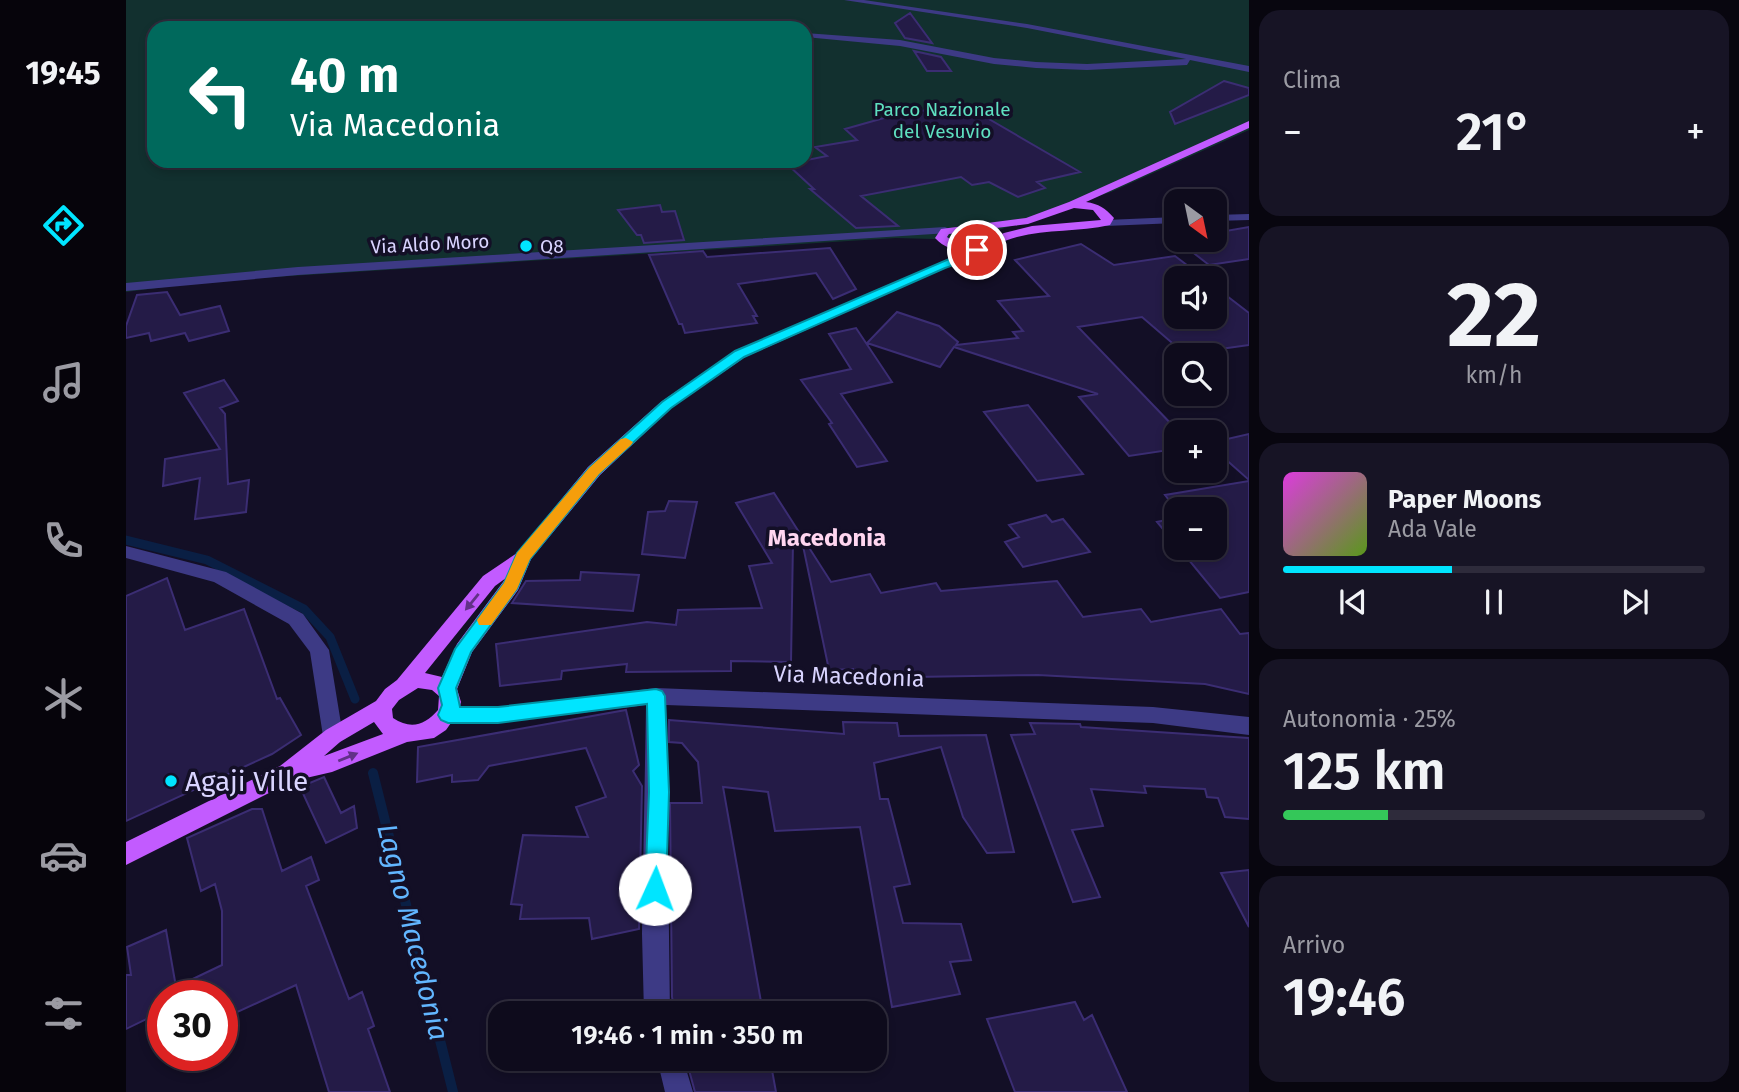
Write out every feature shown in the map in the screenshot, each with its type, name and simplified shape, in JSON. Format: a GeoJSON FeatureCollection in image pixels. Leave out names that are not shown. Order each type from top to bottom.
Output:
{"type":"FeatureCollection","features":[{"type":"Feature","properties":{"kind":"main road"},"geometry":{"type":"LineString","coordinates":[[946,239],[1028,221],[1073,204],[1249,124]]}},
{"type":"Feature","properties":{"kind":"main road"},"geometry":{"type":"LineString","coordinates":[[1101,192],[1102,214]]}},
{"type":"Feature","properties":{"kind":"main road"},"geometry":{"type":"LineString","coordinates":[[1073,204],[1102,214]]}},
{"type":"Feature","properties":{"kind":"main road"},"geometry":{"type":"LineString","coordinates":[[406,683],[489,581],[523,557],[594,471],[666,405],[740,354],[1020,233],[1102,214]]}},
{"type":"Feature","properties":{"kind":"main road"},"geometry":{"type":"LineString","coordinates":[[946,239],[977,250]]}},
{"type":"Feature","properties":{"kind":"main road"},"geometry":{"type":"LineString","coordinates":[[941,265],[946,239]]}},
{"type":"Feature","properties":{"kind":"main road"},"geometry":{"type":"LineString","coordinates":[[288,773],[332,763],[405,734],[429,730],[448,715],[452,705],[447,688],[464,649],[512,585],[523,557]]}},
{"type":"Feature","properties":{"kind":"main road"},"geometry":{"type":"LineString","coordinates":[[126,854],[288,773],[333,736],[383,707],[395,689],[406,683],[429,680],[447,688]]}},
{"type":"Feature","properties":{"kind":"main road"},"geometry":{"type":"LineString","coordinates":[[383,707],[387,725],[394,731],[405,734]]}},
{"type":"Feature","properties":{"kind":"street"},"geometry":{"type":"LineString","coordinates":[[848,0],[1139,46],[1249,69]]}},
{"type":"Feature","properties":{"kind":"street"},"geometry":{"type":"LineString","coordinates":[[909,8],[926,0]]}},
{"type":"Feature","properties":{"kind":"street"},"geometry":{"type":"LineString","coordinates":[[812,36],[900,43],[994,61],[1036,65],[1087,67],[1198,60]]}},
{"type":"Feature","properties":{"kind":"street"},"geometry":{"type":"LineString","coordinates":[[1102,214],[1148,222],[1164,221]]}},
{"type":"Feature","properties":{"kind":"street"},"geometry":{"type":"LineString","coordinates":[[1227,218],[1249,217]]}},
{"type":"Feature","properties":{"kind":"street","name":"Via Aldo Moro"},"geometry":{"type":"LineString","coordinates":[[126,287],[298,271],[904,234],[946,239]]}},
{"type":"Feature","properties":{"kind":"street"},"geometry":{"type":"LineString","coordinates":[[126,552],[220,577],[296,619],[319,650],[328,723],[333,736]]}},
{"type":"Feature","properties":{"kind":"street"},"geometry":{"type":"LineString","coordinates":[[656,696],[659,792],[654,938],[657,1001]]}},
{"type":"Feature","properties":{"kind":"street","name":"Via Macedonia"},"geometry":{"type":"LineString","coordinates":[[448,715],[498,715],[656,696],[1139,714],[1249,726]]}},
{"type":"Feature","properties":{"kind":"street"},"geometry":{"type":"LineString","coordinates":[[673,1071],[679,1092]]}},
{"type":"Feature","properties":{"kind":"green space","name":"Parco Nazionale del Vesuvio"},"geometry":{"type":"Polygon","coordinates":[[[126,0],[1249,0],[1249,130],[1111,192],[969,240],[896,238],[211,281],[126,292],[126,0]]]}},
{"type":"Feature","properties":{"kind":"building"},"geometry":{"type":"Polygon","coordinates":[[[910,13],[932,43],[905,38],[895,23],[910,13]]]}},
{"type":"Feature","properties":{"kind":"building"},"geometry":{"type":"Polygon","coordinates":[[[914,51],[941,57],[951,71],[927,71],[914,51]]]}},
{"type":"Feature","properties":{"kind":"building"},"geometry":{"type":"Polygon","coordinates":[[[1224,81],[1249,88],[1249,95],[1175,124],[1170,112],[1224,81]]]}},
{"type":"Feature","properties":{"kind":"building"},"geometry":{"type":"Polygon","coordinates":[[[963,104],[1080,172],[1037,182],[1045,188],[1018,197],[989,182],[972,185],[961,177],[861,196],[898,226],[856,228],[810,189],[814,189],[791,168],[812,168],[812,159],[827,156],[815,147],[857,140],[845,129],[891,116],[963,104]]]}},
{"type":"Feature","properties":{"kind":"building"},"geometry":{"type":"Polygon","coordinates":[[[660,205],[662,212],[675,211],[684,240],[644,243],[641,235],[637,235],[618,210],[660,205]]]}},
{"type":"Feature","properties":{"kind":"building"},"geometry":{"type":"Polygon","coordinates":[[[1249,227],[1249,259],[1209,265],[1192,252],[1227,252],[1227,231],[1249,227]]]}},
{"type":"Feature","properties":{"kind":"building"},"geometry":{"type":"Polygon","coordinates":[[[1081,244],[1114,265],[1175,256],[1188,266],[1164,266],[1164,329],[1227,329],[1227,296],[1249,313],[1249,345],[1227,348],[1227,343],[1172,343],[1142,317],[1078,327],[1167,420],[1164,420],[1164,451],[1129,456],[1079,397],[1098,394],[954,347],[940,367],[867,343],[897,312],[939,326],[958,342],[956,345],[1018,338],[1013,332],[1023,331],[998,301],[1049,296],[1015,260],[1081,244]]]}},
{"type":"Feature","properties":{"kind":"building"},"geometry":{"type":"Polygon","coordinates":[[[830,248],[856,289],[833,299],[816,273],[738,284],[757,316],[753,316],[757,323],[685,333],[649,255],[703,251],[707,257],[830,248]]]}},
{"type":"Feature","properties":{"kind":"building"},"geometry":{"type":"Polygon","coordinates":[[[167,292],[180,315],[220,306],[229,331],[189,341],[185,333],[151,341],[149,333],[126,338],[126,326],[137,295],[167,292]]]}},
{"type":"Feature","properties":{"kind":"building"},"geometry":{"type":"Polygon","coordinates":[[[856,328],[892,382],[841,394],[887,461],[857,467],[829,424],[832,423],[801,380],[851,369],[829,334],[856,328]]]}},
{"type":"Feature","properties":{"kind":"building"},"geometry":{"type":"Polygon","coordinates":[[[224,380],[238,401],[220,408],[225,414],[228,484],[249,480],[246,512],[195,519],[200,478],[163,486],[165,459],[220,449],[184,393],[224,380]]]}},
{"type":"Feature","properties":{"kind":"building"},"geometry":{"type":"Polygon","coordinates":[[[1028,405],[1083,474],[1037,481],[984,412],[1028,405]]]}},
{"type":"Feature","properties":{"kind":"building"},"geometry":{"type":"Polygon","coordinates":[[[1249,434],[1249,480],[1227,461],[1227,439],[1249,434]]]}},
{"type":"Feature","properties":{"kind":"building"},"geometry":{"type":"Polygon","coordinates":[[[1249,481],[1249,592],[1220,598],[1189,560],[1227,560],[1227,497],[1165,495],[1249,481]]]}},
{"type":"Feature","properties":{"kind":"building"},"geometry":{"type":"Polygon","coordinates":[[[774,493],[831,582],[870,574],[881,593],[936,583],[941,591],[1057,581],[1083,617],[1141,609],[1151,622],[1221,609],[1240,634],[1249,633],[1249,694],[1205,684],[1038,675],[853,678],[853,669],[829,670],[802,541],[793,542],[791,662],[731,661],[731,671],[626,672],[627,664],[562,671],[561,679],[500,686],[496,644],[647,622],[676,625],[678,610],[762,608],[749,566],[772,563],[736,503],[774,493]]]}},
{"type":"Feature","properties":{"kind":"building"},"geometry":{"type":"Polygon","coordinates":[[[669,501],[697,502],[685,558],[642,554],[648,512],[665,511],[669,501]]]}},
{"type":"Feature","properties":{"kind":"building"},"geometry":{"type":"Polygon","coordinates":[[[1046,515],[1052,522],[1063,519],[1090,552],[1023,567],[1005,542],[1019,537],[1009,525],[1046,515]]]}},
{"type":"Feature","properties":{"kind":"building"},"geometry":{"type":"Polygon","coordinates":[[[1164,521],[1164,530],[1157,522],[1164,521]]]}},
{"type":"Feature","properties":{"kind":"building"},"geometry":{"type":"Polygon","coordinates":[[[581,572],[639,575],[633,611],[512,603],[526,581],[580,580],[581,572]]]}},
{"type":"Feature","properties":{"kind":"building"},"geometry":{"type":"Polygon","coordinates":[[[167,578],[185,630],[244,609],[277,699],[280,698],[301,735],[272,754],[126,821],[126,596],[167,578]]]}},
{"type":"Feature","properties":{"kind":"building"},"geometry":{"type":"Polygon","coordinates":[[[626,710],[639,765],[633,771],[642,786],[639,929],[592,939],[589,918],[520,919],[522,905],[511,904],[523,835],[588,837],[576,807],[606,797],[586,748],[489,766],[478,780],[452,782],[452,775],[417,782],[418,747],[626,710]]]}},
{"type":"Feature","properties":{"kind":"building"},"geometry":{"type":"Polygon","coordinates":[[[669,720],[844,734],[843,722],[897,723],[899,736],[986,735],[1014,852],[987,853],[963,817],[941,747],[874,763],[880,799],[888,799],[910,884],[894,887],[903,923],[961,924],[971,960],[950,962],[960,994],[892,1007],[860,827],[775,831],[768,792],[723,787],[761,1001],[673,1001],[670,803],[702,803],[698,762],[682,743],[669,742],[669,720]]]}},
{"type":"Feature","properties":{"kind":"building"},"geometry":{"type":"Polygon","coordinates":[[[1030,723],[1080,724],[1081,727],[1249,738],[1249,819],[1225,817],[1218,798],[1207,797],[1205,789],[1144,786],[1146,793],[1091,789],[1103,826],[1072,830],[1100,897],[1073,902],[1011,735],[1035,734],[1030,723]]]}},
{"type":"Feature","properties":{"kind":"building"},"geometry":{"type":"Polygon","coordinates":[[[324,777],[341,813],[354,806],[357,828],[326,843],[300,787],[324,777]]]}},
{"type":"Feature","properties":{"kind":"building"},"geometry":{"type":"Polygon","coordinates":[[[252,809],[262,809],[282,871],[311,857],[319,880],[306,886],[349,999],[362,992],[374,1026],[368,1029],[390,1092],[329,1092],[296,985],[238,1012],[238,980],[191,980],[222,965],[222,911],[215,884],[201,891],[187,838],[252,809]]]}},
{"type":"Feature","properties":{"kind":"building"},"geometry":{"type":"Polygon","coordinates":[[[1249,870],[1249,927],[1221,873],[1249,870]]]}},
{"type":"Feature","properties":{"kind":"building"},"geometry":{"type":"Polygon","coordinates":[[[166,930],[175,980],[147,980],[147,1019],[126,1029],[126,975],[131,975],[127,947],[166,930]]]}},
{"type":"Feature","properties":{"kind":"building"},"geometry":{"type":"Polygon","coordinates":[[[1075,1002],[1084,1020],[1092,1015],[1127,1092],[1015,1092],[987,1019],[1075,1002]]]}},
{"type":"Feature","properties":{"kind":"building"},"geometry":{"type":"Polygon","coordinates":[[[689,1071],[772,1071],[776,1092],[695,1092],[689,1071]]]}},
{"type":"Feature","properties":{"kind":"waterway"},"geometry":{"type":"LineString","coordinates":[[126,540],[207,560],[304,609],[330,637],[355,699]]}},
{"type":"Feature","properties":{"kind":"waterway","name":"Lagno Macedonia"},"geometry":{"type":"LineString","coordinates":[[373,773],[453,1092]]}},
{"type":"Feature","properties":{"kind":"slow traffic"},"geometry":{"type":"LineString","coordinates":[[485,620],[512,585],[523,557],[594,471],[626,442]]}},
{"type":"Feature","properties":{"kind":"place","name":"Q8"},"geometry":{"type":"Point","coordinates":[526,246]}},
{"type":"Feature","properties":{"kind":"place","name":"Agaji Ville"},"geometry":{"type":"Point","coordinates":[171,781]}},
{"type":"Feature","properties":{"kind":"district","name":"Macedonia"},"geometry":{"type":"Point","coordinates":[827,538]}},
{"type":"Feature","properties":{"kind":"route"},"geometry":{"type":"LineString","coordinates":[[655,889],[659,792],[656,696],[498,715],[448,715],[452,705],[447,688],[464,649],[512,585],[523,557],[594,471],[666,405],[740,354],[941,265],[962,259],[977,250]]}}]}
